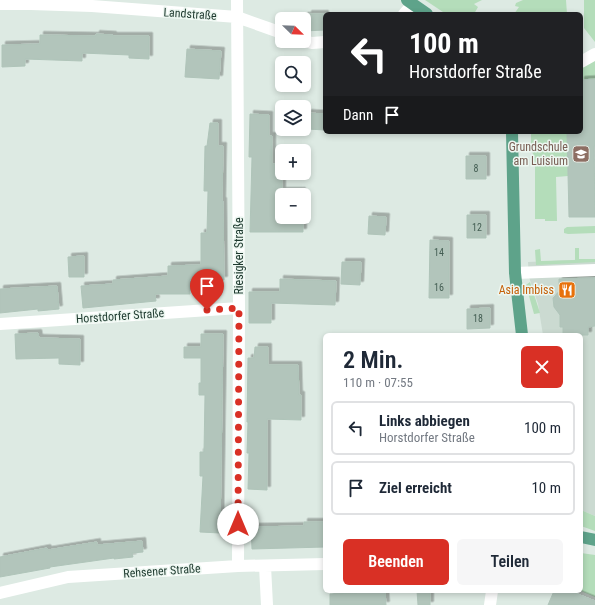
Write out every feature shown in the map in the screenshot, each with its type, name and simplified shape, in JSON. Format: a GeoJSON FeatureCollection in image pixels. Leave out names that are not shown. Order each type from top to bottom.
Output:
{"type":"FeatureCollection","features":[{"type":"Feature","properties":{"kind":"main road"},"geometry":{"type":"LineString","coordinates":[[410,2],[424,12]]}},
{"type":"Feature","properties":{"kind":"main road"},"geometry":{"type":"LineString","coordinates":[[512,134],[515,273],[522,333]]}},
{"type":"Feature","properties":{"kind":"main road"},"geometry":{"type":"LineString","coordinates":[[583,537],[595,540]]}},
{"type":"Feature","properties":{"kind":"street","name":"Riesigker Straße"},"geometry":{"type":"LineString","coordinates":[[237,0],[239,308],[238,566]]}},
{"type":"Feature","properties":{"kind":"street"},"geometry":{"type":"LineString","coordinates":[[405,12],[410,2]]}},
{"type":"Feature","properties":{"kind":"street","name":"Landstraße"},"geometry":{"type":"LineString","coordinates":[[0,4],[92,6],[237,17],[275,31]]}},
{"type":"Feature","properties":{"kind":"street"},"geometry":{"type":"LineString","coordinates":[[311,43],[323,42]]}},
{"type":"Feature","properties":{"kind":"street"},"geometry":{"type":"LineString","coordinates":[[583,61],[595,54]]}},
{"type":"Feature","properties":{"kind":"street"},"geometry":{"type":"LineString","coordinates":[[515,273],[595,270]]}},
{"type":"Feature","properties":{"kind":"street","name":"Horstdorfer Straße"},"geometry":{"type":"LineString","coordinates":[[0,324],[239,308]]}},
{"type":"Feature","properties":{"kind":"street","name":"Rehsener Straße"},"geometry":{"type":"LineString","coordinates":[[0,593],[68,577],[238,566],[323,564]]}},
{"type":"Feature","properties":{"kind":"street"},"geometry":{"type":"LineString","coordinates":[[265,566],[267,605]]}},
{"type":"Feature","properties":{"kind":"street"},"geometry":{"type":"LineString","coordinates":[[490,605],[492,593]]}},
{"type":"Feature","properties":{"kind":"shaded area"},"geometry":{"type":"Polygon","coordinates":[[[595,259],[595,516],[583,511],[583,333],[543,333],[538,304],[529,277],[528,262],[595,259]]]}},
{"type":"Feature","properties":{"kind":"green space"},"geometry":{"type":"Polygon","coordinates":[[[425,0],[482,0],[474,4],[478,7],[475,12],[443,12],[425,0]]]}},
{"type":"Feature","properties":{"kind":"green space"},"geometry":{"type":"Polygon","coordinates":[[[523,0],[566,0],[567,12],[515,12],[519,7],[515,6],[516,3],[523,0]]]}},
{"type":"Feature","properties":{"kind":"green space"},"geometry":{"type":"Polygon","coordinates":[[[584,0],[595,0],[595,42],[584,28],[584,0]]]}},
{"type":"Feature","properties":{"kind":"green space"},"geometry":{"type":"Polygon","coordinates":[[[595,59],[595,80],[583,80],[583,65],[595,59]]]}},
{"type":"Feature","properties":{"kind":"green space"},"geometry":{"type":"Polygon","coordinates":[[[531,134],[567,134],[568,176],[556,177],[557,221],[535,219],[535,165],[531,145],[531,134]]]}},
{"type":"Feature","properties":{"kind":"green space"},"geometry":{"type":"Polygon","coordinates":[[[595,226],[595,233],[564,233],[564,229],[567,227],[595,226]]]}},
{"type":"Feature","properties":{"kind":"green space"},"geometry":{"type":"Polygon","coordinates":[[[575,248],[579,248],[579,259],[595,259],[595,262],[536,265],[535,250],[540,249],[541,261],[575,260],[575,248]]]}},
{"type":"Feature","properties":{"kind":"green space"},"geometry":{"type":"Polygon","coordinates":[[[530,282],[540,313],[534,314],[526,285],[530,282]]]}},
{"type":"Feature","properties":{"kind":"green space"},"geometry":{"type":"Polygon","coordinates":[[[583,511],[595,516],[595,531],[583,527],[583,511]]]}},
{"type":"Feature","properties":{"kind":"green space"},"geometry":{"type":"Polygon","coordinates":[[[583,553],[595,555],[595,597],[583,592],[583,553]]]}},
{"type":"Feature","properties":{"kind":"building"},"geometry":{"type":"Polygon","coordinates":[[[311,14],[323,14],[323,30],[311,31],[311,14]]]}},
{"type":"Feature","properties":{"kind":"building"},"geometry":{"type":"Polygon","coordinates":[[[96,34],[113,36],[149,36],[149,59],[129,58],[129,55],[82,53],[82,61],[25,59],[25,66],[2,67],[2,45],[40,44],[40,35],[96,36],[96,34]]]}},
{"type":"Feature","properties":{"kind":"building"},"geometry":{"type":"Polygon","coordinates":[[[187,49],[221,51],[219,79],[185,77],[187,49]]]}},
{"type":"Feature","properties":{"kind":"building","name":"Grundschule am Luisium"},"geometry":{"type":"Polygon","coordinates":[[[595,79],[595,217],[569,217],[567,134],[583,134],[583,80],[595,79]]]}},
{"type":"Feature","properties":{"kind":"building"},"geometry":{"type":"Polygon","coordinates":[[[311,113],[323,114],[323,130],[311,129],[311,113]]]}},
{"type":"Feature","properties":{"kind":"building"},"geometry":{"type":"Polygon","coordinates":[[[250,114],[269,115],[269,136],[272,136],[272,164],[275,164],[275,180],[282,180],[282,188],[275,188],[275,224],[303,224],[303,232],[250,232],[252,157],[249,157],[250,114]]]}},
{"type":"Feature","properties":{"kind":"building"},"geometry":{"type":"Polygon","coordinates":[[[210,123],[218,123],[218,146],[223,146],[222,201],[224,280],[189,280],[190,294],[155,294],[156,301],[83,308],[81,286],[113,284],[113,280],[168,276],[168,266],[201,265],[201,233],[207,233],[208,191],[204,191],[205,146],[207,146],[210,123]]]}},
{"type":"Feature","properties":{"kind":"building"},"geometry":{"type":"Polygon","coordinates":[[[466,156],[486,156],[486,179],[466,179],[466,156]]]}},
{"type":"Feature","properties":{"kind":"building"},"geometry":{"type":"Polygon","coordinates":[[[467,215],[486,215],[486,238],[467,238],[467,215]]]}},
{"type":"Feature","properties":{"kind":"building"},"geometry":{"type":"Polygon","coordinates":[[[369,216],[386,217],[385,235],[368,234],[369,216]]]}},
{"type":"Feature","properties":{"kind":"building"},"geometry":{"type":"Polygon","coordinates":[[[430,240],[449,241],[449,298],[429,298],[430,240]]]}},
{"type":"Feature","properties":{"kind":"building"},"geometry":{"type":"Polygon","coordinates":[[[84,256],[84,277],[69,277],[68,257],[84,256]]]}},
{"type":"Feature","properties":{"kind":"building"},"geometry":{"type":"Polygon","coordinates":[[[342,262],[361,262],[360,285],[341,284],[342,262]]]}},
{"type":"Feature","properties":{"kind":"building"},"geometry":{"type":"Polygon","coordinates":[[[595,278],[595,326],[588,327],[588,335],[583,335],[583,333],[563,333],[563,327],[560,327],[560,315],[554,307],[553,298],[559,292],[559,279],[595,278]]]}},
{"type":"Feature","properties":{"kind":"building"},"geometry":{"type":"Polygon","coordinates":[[[280,279],[336,281],[335,305],[271,303],[271,323],[249,323],[249,292],[280,292],[280,279]]]}},
{"type":"Feature","properties":{"kind":"building"},"geometry":{"type":"Polygon","coordinates":[[[57,286],[59,309],[38,311],[38,309],[0,313],[0,289],[57,286]]]}},
{"type":"Feature","properties":{"kind":"building"},"geometry":{"type":"Polygon","coordinates":[[[490,308],[490,328],[467,329],[467,309],[490,308]]]}},
{"type":"Feature","properties":{"kind":"building"},"geometry":{"type":"Polygon","coordinates":[[[38,333],[39,338],[80,339],[80,365],[59,364],[59,358],[16,359],[15,334],[38,333]]]}},
{"type":"Feature","properties":{"kind":"building"},"geometry":{"type":"Polygon","coordinates":[[[201,334],[223,334],[220,533],[200,532],[203,476],[200,476],[200,452],[204,452],[205,395],[199,395],[199,383],[201,383],[201,358],[184,358],[184,347],[201,347],[201,334]]]}},
{"type":"Feature","properties":{"kind":"building"},"geometry":{"type":"Polygon","coordinates":[[[255,347],[268,347],[268,365],[298,365],[299,395],[301,395],[301,420],[267,419],[267,490],[248,489],[248,358],[254,358],[255,347]]]}},
{"type":"Feature","properties":{"kind":"building"},"geometry":{"type":"Polygon","coordinates":[[[304,522],[323,522],[323,547],[252,549],[251,527],[304,526],[304,522]]]}},
{"type":"Feature","properties":{"kind":"building"},"geometry":{"type":"Polygon","coordinates":[[[142,541],[143,552],[132,553],[133,557],[114,558],[50,567],[0,577],[0,557],[47,548],[48,550],[97,542],[97,545],[142,541]]]}},
{"type":"Feature","properties":{"kind":"building"},"geometry":{"type":"Polygon","coordinates":[[[385,593],[386,605],[330,605],[330,594],[385,593]]]}},
{"type":"Feature","properties":{"kind":"building"},"geometry":{"type":"Polygon","coordinates":[[[417,593],[430,593],[430,605],[418,605],[417,593]]]}},
{"type":"Feature","properties":{"kind":"building"},"geometry":{"type":"Polygon","coordinates":[[[553,593],[575,593],[595,601],[595,605],[548,605],[553,593]]]}},
{"type":"Feature","properties":{"kind":"place","name":"Grundschule am Luisium"},"geometry":{"type":"Point","coordinates":[581,154]}},
{"type":"Feature","properties":{"kind":"place","name":"Asia Imbiss"},"geometry":{"type":"Point","coordinates":[567,290]}},
{"type":"Feature","properties":{"kind":"route"},"geometry":{"type":"LineString","coordinates":[[207,310],[239,308],[238,524]]}}]}
